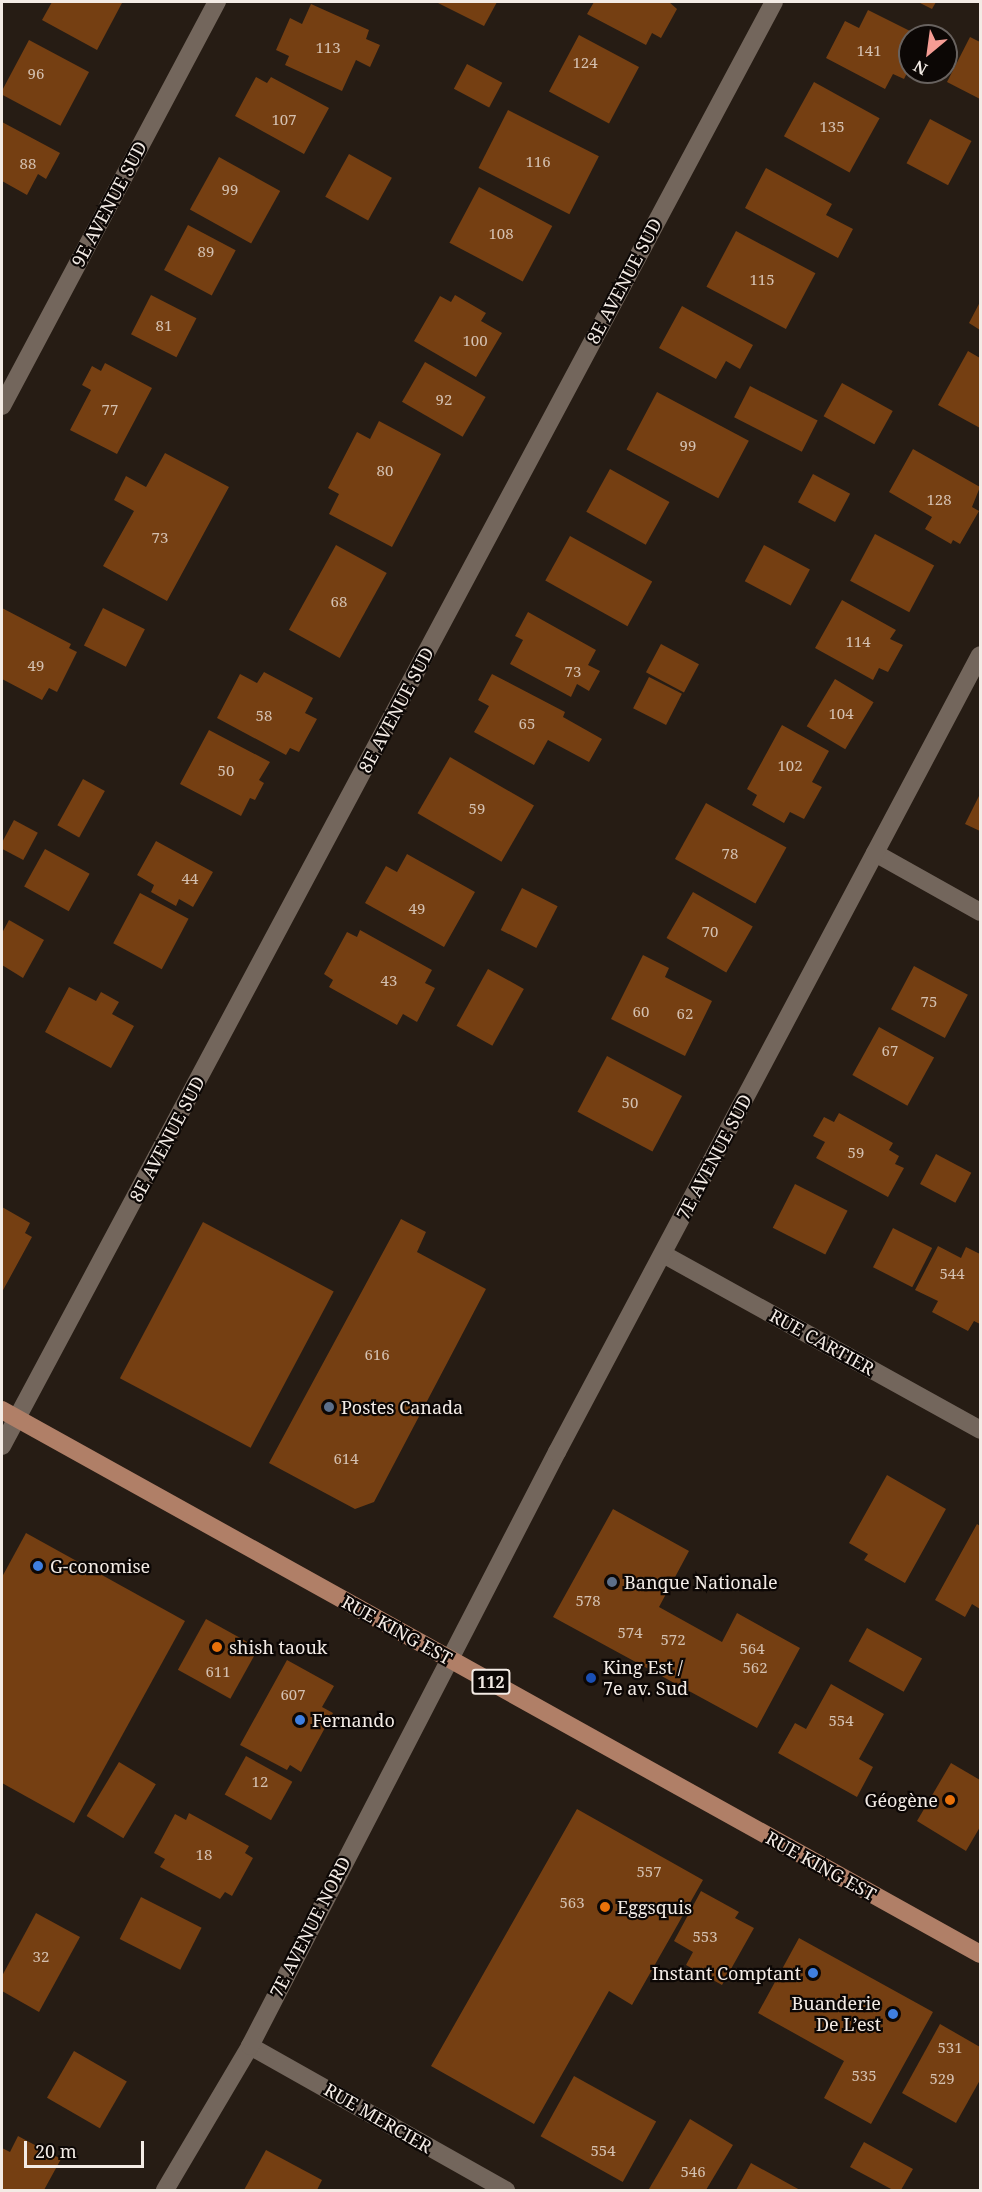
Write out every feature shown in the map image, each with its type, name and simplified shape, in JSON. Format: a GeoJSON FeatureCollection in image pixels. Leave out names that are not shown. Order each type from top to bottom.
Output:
{"type":"FeatureCollection","features":[{"type":"Feature","properties":{"kind":"main road","name":"RUE KING EST"},"geometry":{"type":"LineString","coordinates":[[9,1414],[981,1954]]}},
{"type":"Feature","properties":{"kind":"street","name":"9E AVENUE SUD"},"geometry":{"type":"LineString","coordinates":[[2,406],[216,2]]}},
{"type":"Feature","properties":{"kind":"street","name":"8E AVENUE SUD"},"geometry":{"type":"LineString","coordinates":[[2,1446],[9,1414],[774,2]]}},
{"type":"Feature","properties":{"kind":"street","name":"7E AVENUE SUD"},"geometry":{"type":"LineString","coordinates":[[450,1660],[981,655]]}},
{"type":"Feature","properties":{"kind":"street"},"geometry":{"type":"LineString","coordinates":[[875,853],[981,912]]}},
{"type":"Feature","properties":{"kind":"street","name":"RUE CARTIER"},"geometry":{"type":"LineString","coordinates":[[663,1254],[981,1430]]}},
{"type":"Feature","properties":{"kind":"street","name":"7E AVENUE NORD"},"geometry":{"type":"LineString","coordinates":[[165,2190],[250,2046],[450,1660]]}},
{"type":"Feature","properties":{"kind":"street","name":"RUE MERCIER"},"geometry":{"type":"LineString","coordinates":[[250,2046],[506,2190]]}},
{"type":"Feature","properties":{"kind":"building"},"geometry":{"type":"Polygon","coordinates":[[[52,2],[122,3],[97,50],[42,20],[52,2]]]}},
{"type":"Feature","properties":{"kind":"building"},"geometry":{"type":"Polygon","coordinates":[[[436,2],[497,2],[484,26],[436,2]]]}},
{"type":"Feature","properties":{"kind":"building"},"geometry":{"type":"Polygon","coordinates":[[[594,2],[669,2],[677,9],[661,38],[652,33],[646,45],[587,14],[594,2]]]}},
{"type":"Feature","properties":{"kind":"building"},"geometry":{"type":"Polygon","coordinates":[[[918,2],[936,2],[932,9],[918,2]]]}},
{"type":"Feature","properties":{"kind":"building"},"geometry":{"type":"Polygon","coordinates":[[[311,4],[369,30],[366,39],[380,45],[370,67],[356,60],[342,91],[285,65],[289,56],[276,50],[290,18],[302,24],[311,4]]]}},
{"type":"Feature","properties":{"kind":"building"},"geometry":{"type":"Polygon","coordinates":[[[868,10],[898,25],[898,76],[893,74],[885,89],[826,58],[845,21],[859,28],[868,10]]]}},
{"type":"Feature","properties":{"kind":"building"},"geometry":{"type":"Polygon","coordinates":[[[579,35],[639,67],[609,123],[549,92],[579,35]]]}},
{"type":"Feature","properties":{"kind":"building"},"geometry":{"type":"Polygon","coordinates":[[[970,37],[980,42],[980,99],[951,84],[958,84],[958,60],[970,37]]]}},
{"type":"Feature","properties":{"kind":"building"},"geometry":{"type":"Polygon","coordinates":[[[29,40],[89,72],[60,126],[2,95],[29,40]]]}},
{"type":"Feature","properties":{"kind":"building"},"geometry":{"type":"Polygon","coordinates":[[[467,64],[502,83],[489,108],[454,89],[467,64]]]}},
{"type":"Feature","properties":{"kind":"building"},"geometry":{"type":"Polygon","coordinates":[[[256,77],[267,83],[271,77],[329,108],[304,154],[235,116],[256,77]]]}},
{"type":"Feature","properties":{"kind":"building"},"geometry":{"type":"Polygon","coordinates":[[[814,82],[880,118],[850,173],[784,136],[814,82]]]}},
{"type":"Feature","properties":{"kind":"building"},"geometry":{"type":"Polygon","coordinates":[[[508,110],[599,156],[569,214],[478,168],[508,110]]]}},
{"type":"Feature","properties":{"kind":"building"},"geometry":{"type":"Polygon","coordinates":[[[930,119],[971,141],[948,185],[907,163],[930,119]]]}},
{"type":"Feature","properties":{"kind":"building"},"geometry":{"type":"Polygon","coordinates":[[[2,122],[60,153],[46,179],[38,174],[27,195],[2,181],[2,122]]]}},
{"type":"Feature","properties":{"kind":"building"},"geometry":{"type":"Polygon","coordinates":[[[349,154],[392,178],[368,221],[325,197],[349,154]]]}},
{"type":"Feature","properties":{"kind":"building"},"geometry":{"type":"Polygon","coordinates":[[[219,157],[280,191],[251,243],[190,209],[219,157]]]}},
{"type":"Feature","properties":{"kind":"building"},"geometry":{"type":"Polygon","coordinates":[[[766,168],[832,204],[826,215],[853,229],[838,258],[745,208],[766,168]]]}},
{"type":"Feature","properties":{"kind":"building"},"geometry":{"type":"Polygon","coordinates":[[[479,187],[552,226],[523,282],[449,243],[479,187]]]}},
{"type":"Feature","properties":{"kind":"building"},"geometry":{"type":"Polygon","coordinates":[[[188,225],[236,250],[212,295],[164,270],[188,225]]]}},
{"type":"Feature","properties":{"kind":"building"},"geometry":{"type":"Polygon","coordinates":[[[736,231],[815,273],[786,329],[706,287],[736,231]]]}},
{"type":"Feature","properties":{"kind":"building"},"geometry":{"type":"Polygon","coordinates":[[[151,295],[196,318],[176,357],[131,334],[151,295]]]}},
{"type":"Feature","properties":{"kind":"building"},"geometry":{"type":"Polygon","coordinates":[[[455,295],[486,313],[481,321],[502,333],[476,377],[414,341],[440,296],[451,302],[455,295]]]}},
{"type":"Feature","properties":{"kind":"building"},"geometry":{"type":"Polygon","coordinates":[[[980,302],[980,330],[969,323],[980,302]]]}},
{"type":"Feature","properties":{"kind":"building"},"geometry":{"type":"Polygon","coordinates":[[[682,306],[753,345],[740,369],[726,361],[716,379],[659,348],[682,306]]]}},
{"type":"Feature","properties":{"kind":"building"},"geometry":{"type":"Polygon","coordinates":[[[968,351],[980,358],[980,428],[938,405],[968,351]]]}},
{"type":"Feature","properties":{"kind":"building"},"geometry":{"type":"Polygon","coordinates":[[[425,362],[486,397],[463,437],[402,402],[425,362]]]}},
{"type":"Feature","properties":{"kind":"building"},"geometry":{"type":"Polygon","coordinates":[[[105,363],[152,388],[117,454],[70,430],[91,390],[82,385],[92,366],[101,371],[105,363]]]}},
{"type":"Feature","properties":{"kind":"building"},"geometry":{"type":"Polygon","coordinates":[[[842,383],[893,411],[874,444],[824,416],[842,383]]]}},
{"type":"Feature","properties":{"kind":"building"},"geometry":{"type":"Polygon","coordinates":[[[750,386],[818,421],[802,452],[734,417],[750,386]]]}},
{"type":"Feature","properties":{"kind":"building"},"geometry":{"type":"Polygon","coordinates":[[[657,392],[749,441],[718,498],[626,449],[657,392]]]}},
{"type":"Feature","properties":{"kind":"building"},"geometry":{"type":"Polygon","coordinates":[[[379,421],[441,454],[392,547],[329,514],[339,494],[328,488],[357,432],[370,439],[379,421]]]}},
{"type":"Feature","properties":{"kind":"building"},"geometry":{"type":"Polygon","coordinates":[[[913,449],[980,487],[972,507],[979,511],[960,544],[953,540],[951,544],[925,529],[932,517],[889,492],[913,449]]]}},
{"type":"Feature","properties":{"kind":"building"},"geometry":{"type":"Polygon","coordinates":[[[165,453],[229,487],[167,601],[103,566],[134,511],[114,500],[126,476],[146,487],[165,453]]]}},
{"type":"Feature","properties":{"kind":"building"},"geometry":{"type":"Polygon","coordinates":[[[610,469],[669,502],[646,545],[586,512],[610,469]]]}},
{"type":"Feature","properties":{"kind":"building"},"geometry":{"type":"Polygon","coordinates":[[[813,474],[850,494],[835,522],[798,502],[813,474]]]}},
{"type":"Feature","properties":{"kind":"building"},"geometry":{"type":"Polygon","coordinates":[[[875,534],[934,565],[909,612],[850,581],[875,534]]]}},
{"type":"Feature","properties":{"kind":"building"},"geometry":{"type":"Polygon","coordinates":[[[570,536],[652,582],[627,626],[545,581],[570,536]]]}},
{"type":"Feature","properties":{"kind":"building"},"geometry":{"type":"Polygon","coordinates":[[[336,545],[387,573],[340,658],[289,630],[336,545]]]}},
{"type":"Feature","properties":{"kind":"building"},"geometry":{"type":"Polygon","coordinates":[[[764,545],[810,569],[791,606],[745,581],[764,545]]]}},
{"type":"Feature","properties":{"kind":"building"},"geometry":{"type":"Polygon","coordinates":[[[842,600],[896,630],[890,639],[903,645],[888,672],[879,668],[873,680],[815,648],[842,600]]]}},
{"type":"Feature","properties":{"kind":"building"},"geometry":{"type":"Polygon","coordinates":[[[2,608],[71,644],[69,648],[77,652],[57,692],[49,688],[42,700],[2,679],[2,608]]]}},
{"type":"Feature","properties":{"kind":"building"},"geometry":{"type":"Polygon","coordinates":[[[103,608],[145,629],[126,667],[84,645],[103,608]]]}},
{"type":"Feature","properties":{"kind":"building"},"geometry":{"type":"Polygon","coordinates":[[[528,612],[596,650],[588,665],[600,671],[589,691],[577,684],[571,697],[510,664],[523,640],[515,636],[528,612]]]}},
{"type":"Feature","properties":{"kind":"building"},"geometry":{"type":"Polygon","coordinates":[[[661,644],[699,664],[684,692],[646,672],[661,644]]]}},
{"type":"Feature","properties":{"kind":"building"},"geometry":{"type":"Polygon","coordinates":[[[264,672],[313,698],[305,713],[317,719],[299,752],[290,748],[286,755],[217,718],[240,674],[257,683],[264,672]]]}},
{"type":"Feature","properties":{"kind":"building"},"geometry":{"type":"Polygon","coordinates":[[[492,674],[565,712],[563,717],[602,739],[589,762],[548,740],[534,765],[474,732],[489,706],[478,700],[492,674]]]}},
{"type":"Feature","properties":{"kind":"building"},"geometry":{"type":"Polygon","coordinates":[[[649,677],[682,694],[666,725],[633,708],[649,677]]]}},
{"type":"Feature","properties":{"kind":"building"},"geometry":{"type":"Polygon","coordinates":[[[835,679],[874,702],[845,749],[807,726],[835,679]]]}},
{"type":"Feature","properties":{"kind":"building"},"geometry":{"type":"Polygon","coordinates":[[[782,725],[829,751],[812,782],[822,787],[804,819],[790,812],[784,823],[752,805],[757,795],[747,789],[782,725]]]}},
{"type":"Feature","properties":{"kind":"building"},"geometry":{"type":"Polygon","coordinates":[[[209,730],[270,762],[259,780],[264,783],[255,800],[250,798],[241,816],[180,784],[209,730]]]}},
{"type":"Feature","properties":{"kind":"building"},"geometry":{"type":"Polygon","coordinates":[[[450,757],[534,805],[502,862],[418,813],[450,757]]]}},
{"type":"Feature","properties":{"kind":"building"},"geometry":{"type":"Polygon","coordinates":[[[83,779],[105,791],[79,837],[57,825],[83,779]]]}},
{"type":"Feature","properties":{"kind":"building"},"geometry":{"type":"Polygon","coordinates":[[[980,794],[980,831],[965,824],[980,794]]]}},
{"type":"Feature","properties":{"kind":"building"},"geometry":{"type":"Polygon","coordinates":[[[706,803],[786,848],[755,904],[675,859],[706,803]]]}},
{"type":"Feature","properties":{"kind":"building"},"geometry":{"type":"Polygon","coordinates":[[[14,820],[38,833],[23,860],[2,849],[2,843],[14,820]]]}},
{"type":"Feature","properties":{"kind":"building"},"geometry":{"type":"Polygon","coordinates":[[[156,841],[213,872],[193,907],[179,899],[176,906],[151,892],[154,885],[137,875],[156,841]]]}},
{"type":"Feature","properties":{"kind":"building"},"geometry":{"type":"Polygon","coordinates":[[[45,849],[90,874],[69,911],[24,887],[45,849]]]}},
{"type":"Feature","properties":{"kind":"building"},"geometry":{"type":"Polygon","coordinates":[[[407,854],[475,892],[444,947],[365,903],[386,866],[397,872],[407,854]]]}},
{"type":"Feature","properties":{"kind":"building"},"geometry":{"type":"Polygon","coordinates":[[[522,888],[558,906],[536,948],[501,930],[522,888]]]}},
{"type":"Feature","properties":{"kind":"building"},"geometry":{"type":"Polygon","coordinates":[[[693,892],[753,926],[726,972],[666,938],[693,892]]]}},
{"type":"Feature","properties":{"kind":"building"},"geometry":{"type":"Polygon","coordinates":[[[140,893],[189,919],[162,969],[113,943],[140,893]]]}},
{"type":"Feature","properties":{"kind":"building"},"geometry":{"type":"Polygon","coordinates":[[[9,920],[44,940],[23,978],[2,965],[2,933],[9,920]]]}},
{"type":"Feature","properties":{"kind":"building"},"geometry":{"type":"Polygon","coordinates":[[[360,930],[432,970],[425,983],[435,988],[417,1022],[403,1014],[397,1025],[329,987],[333,980],[324,974],[347,932],[357,937],[360,930]]]}},
{"type":"Feature","properties":{"kind":"building"},"geometry":{"type":"Polygon","coordinates":[[[643,955],[669,968],[665,977],[712,1001],[685,1056],[611,1019],[643,955]]]}},
{"type":"Feature","properties":{"kind":"building"},"geometry":{"type":"Polygon","coordinates":[[[914,966],[968,995],[945,1038],[891,1009],[914,966]]]}},
{"type":"Feature","properties":{"kind":"building"},"geometry":{"type":"Polygon","coordinates":[[[488,969],[524,989],[492,1046],[456,1026],[488,969]]]}},
{"type":"Feature","properties":{"kind":"building"},"geometry":{"type":"Polygon","coordinates":[[[69,987],[96,1001],[101,992],[119,1002],[112,1014],[134,1026],[111,1068],[45,1032],[69,987]]]}},
{"type":"Feature","properties":{"kind":"building"},"geometry":{"type":"Polygon","coordinates":[[[879,1027],[934,1058],[907,1106],[852,1075],[879,1027]]]}},
{"type":"Feature","properties":{"kind":"building"},"geometry":{"type":"Polygon","coordinates":[[[607,1056],[682,1096],[652,1152],[577,1112],[607,1056]]]}},
{"type":"Feature","properties":{"kind":"building"},"geometry":{"type":"Polygon","coordinates":[[[839,1113],[893,1143],[889,1150],[899,1156],[895,1164],[904,1168],[888,1197],[816,1158],[825,1142],[813,1136],[824,1117],[834,1122],[839,1113]]]}},
{"type":"Feature","properties":{"kind":"building"},"geometry":{"type":"Polygon","coordinates":[[[936,1154],[971,1173],[955,1203],[920,1184],[936,1154]]]}},
{"type":"Feature","properties":{"kind":"building"},"geometry":{"type":"Polygon","coordinates":[[[795,1184],[848,1211],[825,1254],[773,1228],[795,1184]]]}},
{"type":"Feature","properties":{"kind":"building"},"geometry":{"type":"Polygon","coordinates":[[[2,1207],[30,1223],[25,1233],[32,1237],[2,1292],[2,1207]]]}},
{"type":"Feature","properties":{"kind":"building"},"geometry":{"type":"Polygon","coordinates":[[[401,1219],[426,1232],[417,1252],[486,1289],[374,1502],[355,1509],[269,1463],[401,1219]]]}},
{"type":"Feature","properties":{"kind":"building"},"geometry":{"type":"Polygon","coordinates":[[[203,1222],[334,1291],[251,1448],[120,1378],[203,1222]]]}},
{"type":"Feature","properties":{"kind":"building"},"geometry":{"type":"Polygon","coordinates":[[[893,1228],[932,1248],[912,1287],[873,1267],[893,1228]]]}},
{"type":"Feature","properties":{"kind":"building"},"geometry":{"type":"Polygon","coordinates":[[[938,1246],[961,1258],[966,1247],[980,1254],[980,1324],[974,1321],[968,1331],[932,1312],[938,1301],[915,1290],[938,1246]]]}},
{"type":"Feature","properties":{"kind":"building"},"geometry":{"type":"Polygon","coordinates":[[[887,1475],[946,1509],[905,1583],[864,1560],[868,1554],[849,1543],[887,1475]]]}},
{"type":"Feature","properties":{"kind":"building"},"geometry":{"type":"Polygon","coordinates":[[[613,1509],[689,1551],[659,1607],[722,1642],[737,1613],[800,1648],[757,1728],[553,1617],[613,1509]]]}},
{"type":"Feature","properties":{"kind":"building"},"geometry":{"type":"Polygon","coordinates":[[[977,1524],[980,1526],[980,1609],[972,1604],[965,1617],[935,1600],[977,1524]]]}},
{"type":"Feature","properties":{"kind":"building"},"geometry":{"type":"Polygon","coordinates":[[[26,1533],[185,1621],[74,1823],[2,1783],[2,1577],[26,1533]]]}},
{"type":"Feature","properties":{"kind":"building"},"geometry":{"type":"Polygon","coordinates":[[[206,1619],[258,1648],[230,1699],[178,1670],[206,1619]]]}},
{"type":"Feature","properties":{"kind":"building"},"geometry":{"type":"Polygon","coordinates":[[[867,1628],[922,1659],[904,1692],[849,1661],[867,1628]]]}},
{"type":"Feature","properties":{"kind":"building"},"geometry":{"type":"Polygon","coordinates":[[[287,1660],[334,1686],[322,1707],[333,1713],[301,1772],[290,1765],[287,1770],[240,1745],[287,1660]]]}},
{"type":"Feature","properties":{"kind":"building"},"geometry":{"type":"Polygon","coordinates":[[[831,1684],[884,1714],[859,1759],[873,1767],[857,1797],[778,1753],[795,1723],[806,1729],[831,1684]]]}},
{"type":"Feature","properties":{"kind":"building"},"geometry":{"type":"Polygon","coordinates":[[[246,1756],[292,1782],[271,1820],[225,1794],[246,1756]]]}},
{"type":"Feature","properties":{"kind":"building"},"geometry":{"type":"Polygon","coordinates":[[[119,1762],[156,1784],[123,1838],[87,1816],[119,1762]]]}},
{"type":"Feature","properties":{"kind":"building"},"geometry":{"type":"Polygon","coordinates":[[[951,1763],[980,1780],[980,1827],[966,1851],[917,1821],[951,1763]]]}},
{"type":"Feature","properties":{"kind":"building"},"geometry":{"type":"Polygon","coordinates":[[[577,1809],[703,1880],[632,2005],[609,1991],[534,2124],[431,2066],[577,1809]]]}},
{"type":"Feature","properties":{"kind":"building"},"geometry":{"type":"Polygon","coordinates":[[[189,1813],[249,1846],[245,1853],[253,1858],[232,1896],[225,1892],[220,1899],[160,1867],[165,1859],[154,1853],[175,1814],[186,1820],[189,1813]]]}},
{"type":"Feature","properties":{"kind":"building"},"geometry":{"type":"Polygon","coordinates":[[[701,1891],[739,1912],[735,1918],[754,1928],[722,1985],[686,1965],[693,1952],[674,1941],[701,1891]]]}},
{"type":"Feature","properties":{"kind":"building"},"geometry":{"type":"Polygon","coordinates":[[[141,1897],[202,1928],[180,1970],[120,1939],[141,1897]]]}},
{"type":"Feature","properties":{"kind":"building"},"geometry":{"type":"Polygon","coordinates":[[[36,1913],[80,1937],[39,2012],[2,1991],[2,1976],[36,1913]]]}},
{"type":"Feature","properties":{"kind":"building"},"geometry":{"type":"Polygon","coordinates":[[[799,1938],[933,2012],[871,2124],[824,2098],[844,2061],[758,2013],[799,1938]]]}},
{"type":"Feature","properties":{"kind":"building"},"geometry":{"type":"Polygon","coordinates":[[[940,2024],[980,2047],[980,2080],[956,2123],[902,2093],[940,2024]]]}},
{"type":"Feature","properties":{"kind":"building"},"geometry":{"type":"Polygon","coordinates":[[[74,2051],[127,2082],[100,2128],[47,2098],[74,2051]]]}},
{"type":"Feature","properties":{"kind":"building"},"geometry":{"type":"Polygon","coordinates":[[[574,2076],[656,2122],[623,2182],[541,2136],[574,2076]]]}},
{"type":"Feature","properties":{"kind":"building"},"geometry":{"type":"Polygon","coordinates":[[[690,2119],[733,2145],[706,2190],[649,2189],[690,2119]]]}},
{"type":"Feature","properties":{"kind":"building"},"geometry":{"type":"Polygon","coordinates":[[[18,2136],[61,2159],[44,2190],[2,2190],[2,2148],[10,2152],[18,2136]]]}},
{"type":"Feature","properties":{"kind":"building"},"geometry":{"type":"Polygon","coordinates":[[[864,2142],[913,2169],[901,2190],[893,2190],[850,2167],[864,2142]]]}},
{"type":"Feature","properties":{"kind":"building"},"geometry":{"type":"Polygon","coordinates":[[[266,2150],[322,2180],[317,2190],[244,2190],[266,2150]]]}},
{"type":"Feature","properties":{"kind":"building"},"geometry":{"type":"Polygon","coordinates":[[[751,2163],[800,2190],[736,2190],[751,2163]]]}},
{"type":"Feature","properties":{"kind":"place","name":"Postes Canada"},"geometry":{"type":"Point","coordinates":[329,1407]}},
{"type":"Feature","properties":{"kind":"place","name":"G-conomise"},"geometry":{"type":"Point","coordinates":[38,1566]}},
{"type":"Feature","properties":{"kind":"place","name":"Banque Nationale"},"geometry":{"type":"Point","coordinates":[612,1582]}},
{"type":"Feature","properties":{"kind":"place","name":"shish taouk"},"geometry":{"type":"Point","coordinates":[217,1647]}},
{"type":"Feature","properties":{"kind":"place","name":"King Est / 7e av. Sud"},"geometry":{"type":"Point","coordinates":[591,1678]}},
{"type":"Feature","properties":{"kind":"place","name":"Fernando"},"geometry":{"type":"Point","coordinates":[300,1720]}},
{"type":"Feature","properties":{"kind":"place","name":"Géogène"},"geometry":{"type":"Point","coordinates":[950,1800]}},
{"type":"Feature","properties":{"kind":"place","name":"Eggsquis"},"geometry":{"type":"Point","coordinates":[605,1907]}},
{"type":"Feature","properties":{"kind":"place","name":"Instant Comptant"},"geometry":{"type":"Point","coordinates":[813,1973]}},
{"type":"Feature","properties":{"kind":"place","name":"Buanderie De L’est"},"geometry":{"type":"Point","coordinates":[893,2014]}}]}
